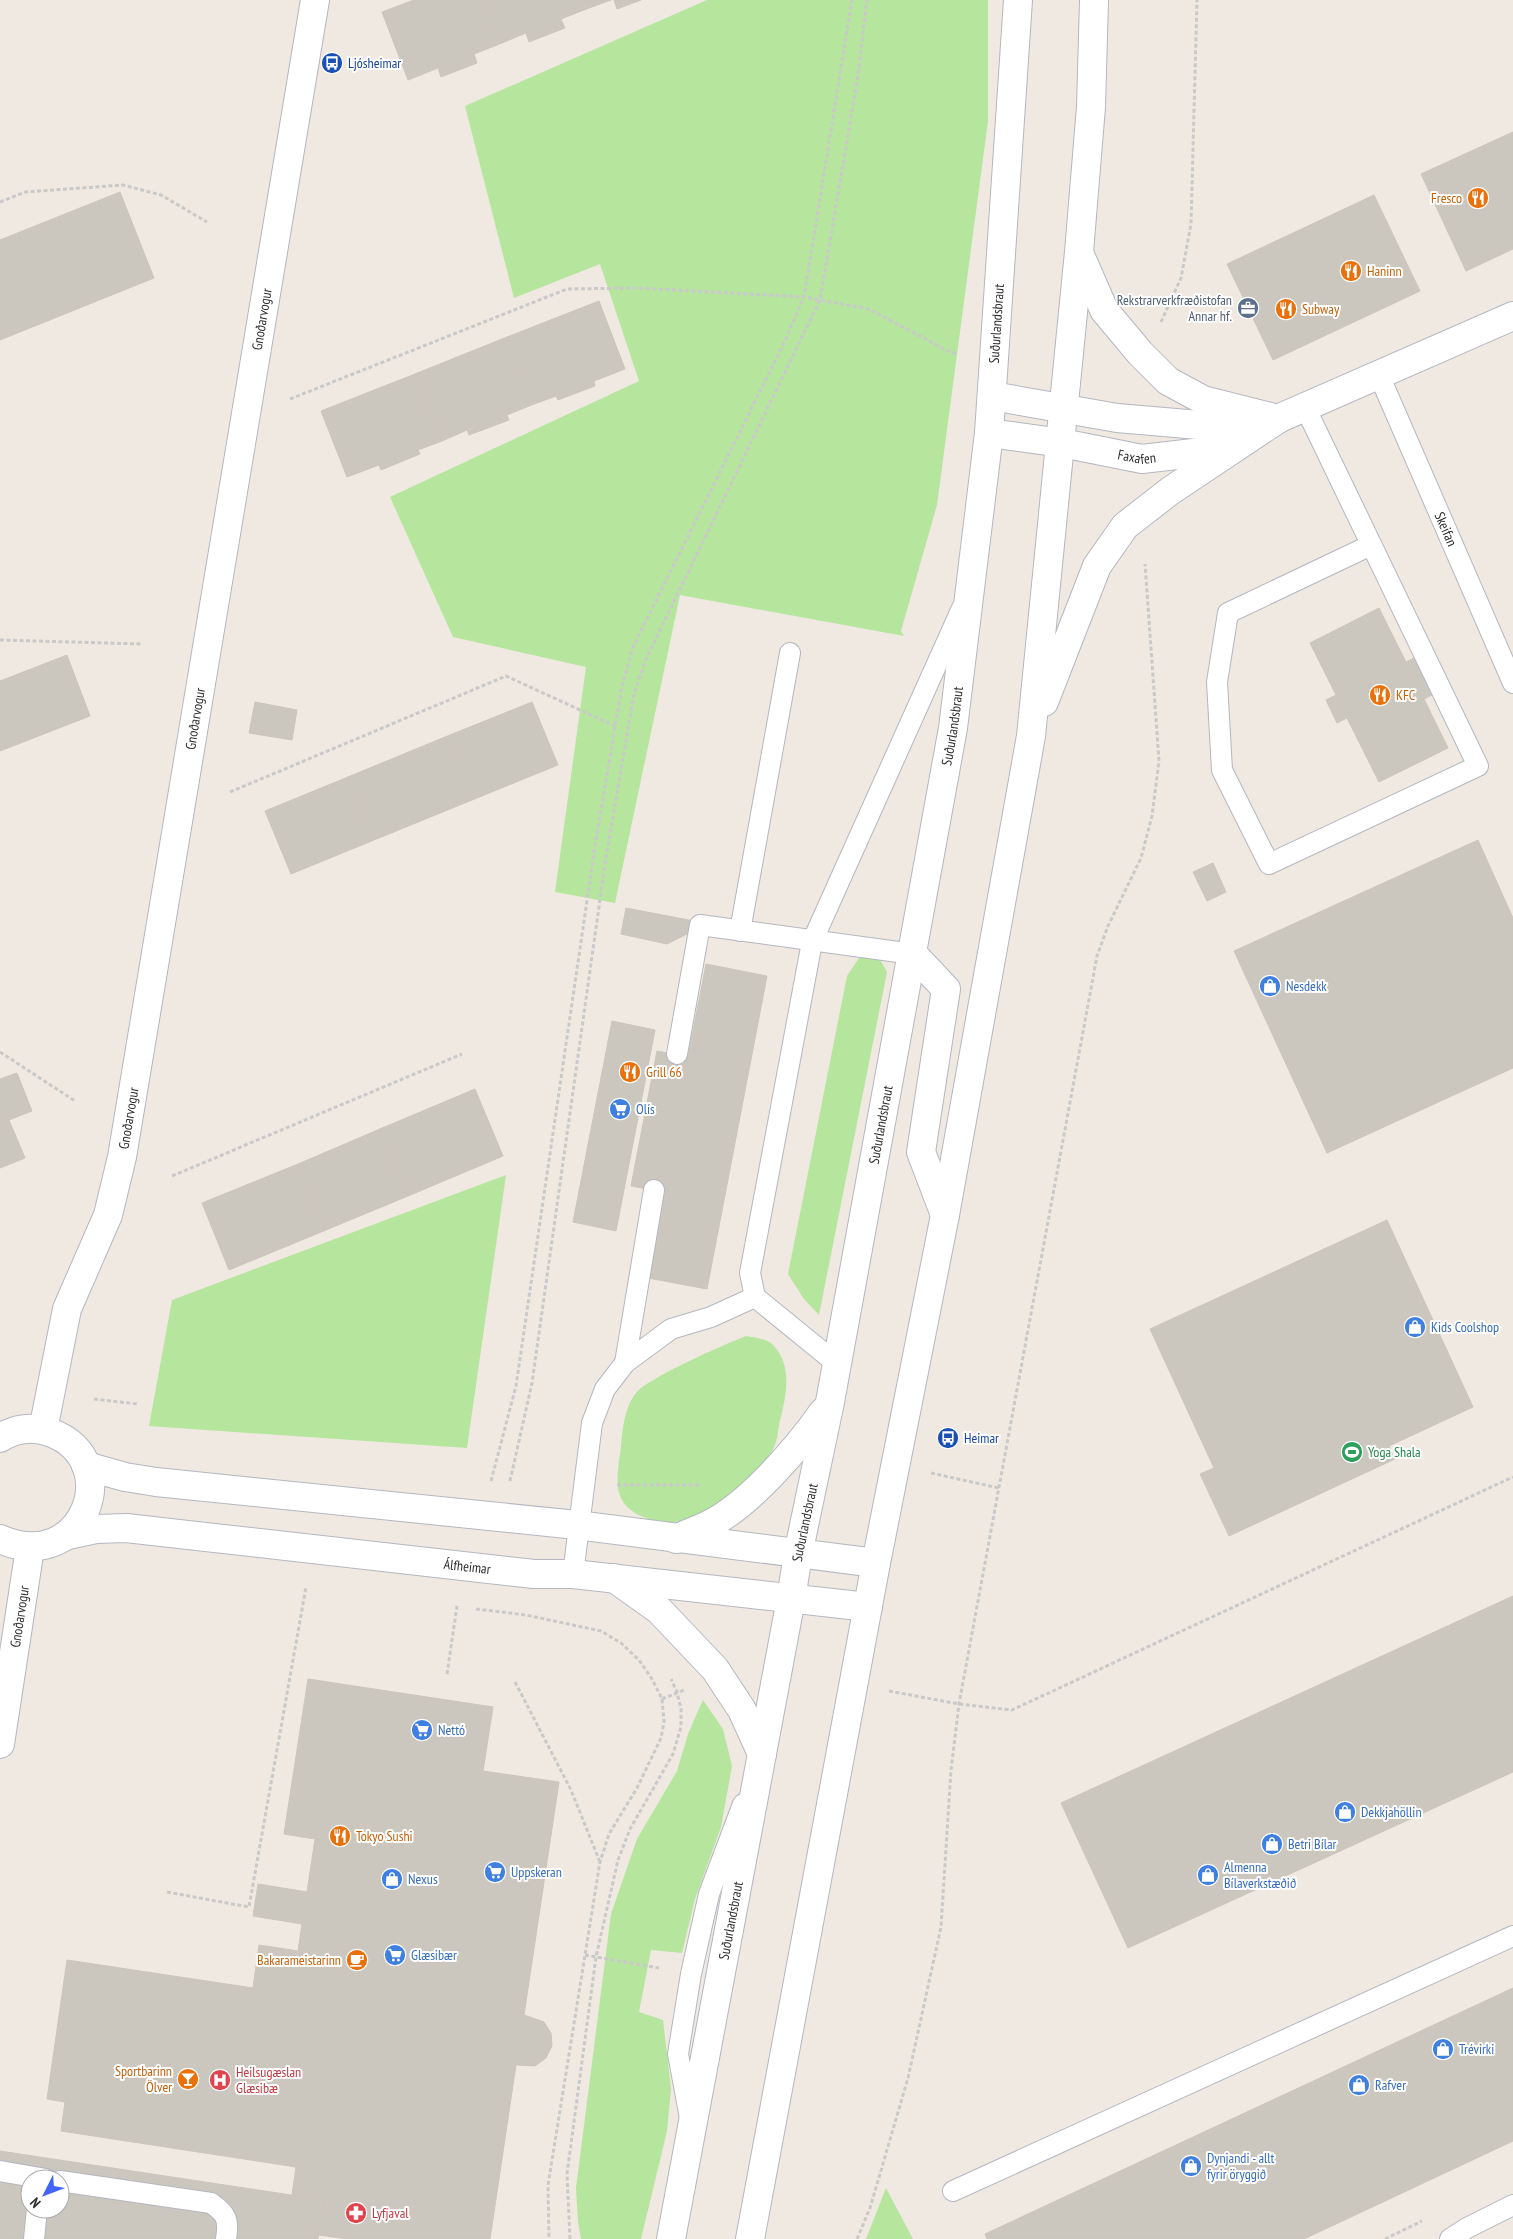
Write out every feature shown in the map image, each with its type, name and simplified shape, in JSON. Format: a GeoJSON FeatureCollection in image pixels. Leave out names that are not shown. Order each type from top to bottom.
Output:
{"type":"FeatureCollection","features":[{"type":"Feature","properties":{"kind":"main road","name":"Gnoðarvogur"},"geometry":{"type":"LineString","coordinates":[[43,1430],[68,1310],[108,1215],[123,1148],[316,0]]}},
{"type":"Feature","properties":{"kind":"main road","name":"Suðurlandsbraut"},"geometry":{"type":"LineString","coordinates":[[671,2239],[792,1599],[798,1554],[830,1402],[953,728],[972,586],[989,433],[1018,0]]}},
{"type":"Feature","properties":{"kind":"main road"},"geometry":{"type":"LineString","coordinates":[[750,2239],[876,1564],[945,1214],[1031,736],[1062,443],[1079,252],[1091,107],[1094,0]]}},
{"type":"Feature","properties":{"kind":"main road"},"geometry":{"type":"LineString","coordinates":[[1079,252],[1104,310],[1140,353],[1168,381],[1203,400],[1278,419]]}},
{"type":"Feature","properties":{"kind":"main road","name":"Faxafen"},"geometry":{"type":"LineString","coordinates":[[989,433],[1062,443],[1142,459],[1202,452],[1513,316]]}},
{"type":"Feature","properties":{"kind":"main road","name":"Faxafen"},"geometry":{"type":"LineString","coordinates":[[992,396],[1117,418],[1199,425],[1278,419]]}},
{"type":"Feature","properties":{"kind":"main road"},"geometry":{"type":"LineString","coordinates":[[1031,736],[1097,566],[1125,526],[1170,491],[1278,419]]}},
{"type":"Feature","properties":{"kind":"main road"},"geometry":{"type":"LineString","coordinates":[[913,954],[946,989],[922,1152],[945,1214]]}},
{"type":"Feature","properties":{"kind":"main road"},"geometry":{"type":"LineString","coordinates":[[676,1538],[710,1525],[737,1506],[803,1440],[830,1402]]}},
{"type":"Feature","properties":{"kind":"main road"},"geometry":{"type":"LineString","coordinates":[[0,1438],[8,1433],[26,1428],[43,1430],[61,1437],[76,1449],[86,1466],[90,1484],[88,1503],[81,1521],[68,1535]]}},
{"type":"Feature","properties":{"kind":"main road"},"geometry":{"type":"LineString","coordinates":[[86,1466],[125,1477],[156,1482],[577,1525],[876,1564]]}},
{"type":"Feature","properties":{"kind":"main road","name":"Álfheimar"},"geometry":{"type":"LineString","coordinates":[[30,1548],[50,1544],[68,1535],[96,1529],[126,1528],[534,1574],[573,1574],[614,1578],[868,1607]]}},
{"type":"Feature","properties":{"kind":"main road"},"geometry":{"type":"LineString","coordinates":[[0,1539],[13,1545],[30,1548]]}},
{"type":"Feature","properties":{"kind":"main road","name":"Gnoðarvogur"},"geometry":{"type":"LineString","coordinates":[[0,1744],[30,1548]]}},
{"type":"Feature","properties":{"kind":"main road"},"geometry":{"type":"LineString","coordinates":[[614,1578],[659,1610],[715,1669],[742,1710],[762,1754]]}},
{"type":"Feature","properties":{"kind":"lane","name":"Skeifan"},"geometry":{"type":"LineString","coordinates":[[1379,375],[1513,683]]}},
{"type":"Feature","properties":{"kind":"lane"},"geometry":{"type":"LineString","coordinates":[[1305,408],[1478,766],[1269,864],[1222,770],[1217,682],[1228,613],[1371,545]]}},
{"type":"Feature","properties":{"kind":"lane"},"geometry":{"type":"LineString","coordinates":[[836,1363],[755,1297],[750,1273],[812,942],[972,586]]}},
{"type":"Feature","properties":{"kind":"lane"},"geometry":{"type":"LineString","coordinates":[[740,931],[790,653]]}},
{"type":"Feature","properties":{"kind":"lane"},"geometry":{"type":"LineString","coordinates":[[677,1054],[700,925],[812,942],[913,954]]}},
{"type":"Feature","properties":{"kind":"lane"},"geometry":{"type":"LineString","coordinates":[[625,1363],[654,1190]]}},
{"type":"Feature","properties":{"kind":"lane"},"geometry":{"type":"LineString","coordinates":[[573,1574],[577,1525],[592,1423],[605,1389],[625,1363],[671,1329],[711,1317],[755,1297]]}},
{"type":"Feature","properties":{"kind":"lane"},"geometry":{"type":"LineString","coordinates":[[953,2190],[1513,1936]]}},
{"type":"Feature","properties":{"kind":"lane"},"geometry":{"type":"LineString","coordinates":[[0,2171],[20,2175]]}},
{"type":"Feature","properties":{"kind":"lane"},"geometry":{"type":"LineString","coordinates":[[70,2182],[210,2203],[223,2211],[228,2225],[226,2239]]}},
{"type":"Feature","properties":{"kind":"lane"},"geometry":{"type":"LineString","coordinates":[[1450,2239],[1467,2228],[1513,2205]]}},
{"type":"Feature","properties":{"kind":"lane"},"geometry":{"type":"LineString","coordinates":[[34,2239],[36,2219]]}},
{"type":"Feature","properties":{"kind":"path"},"geometry":{"type":"LineString","coordinates":[[488,1490],[516,1386],[595,846],[622,686],[633,648],[779,352],[804,297],[852,0]]}},
{"type":"Feature","properties":{"kind":"path"},"geometry":{"type":"LineString","coordinates":[[509,1487],[532,1383],[606,857],[634,694],[646,660],[820,300],[857,82],[868,0]]}},
{"type":"Feature","properties":{"kind":"path"},"geometry":{"type":"LineString","coordinates":[[1159,326],[1181,278],[1191,224],[1196,0]]}},
{"type":"Feature","properties":{"kind":"path"},"geometry":{"type":"LineString","coordinates":[[0,202],[25,192],[123,185],[161,195],[207,222]]}},
{"type":"Feature","properties":{"kind":"path"},"geometry":{"type":"LineString","coordinates":[[290,399],[567,289],[638,288],[804,297],[869,309],[952,353],[960,354]]}},
{"type":"Feature","properties":{"kind":"path"},"geometry":{"type":"LineString","coordinates":[[857,2239],[870,2208],[908,2078],[942,1927],[951,1770],[959,1704],[1098,956],[1108,926],[1141,858],[1152,816],[1158,761],[1144,554]]}},
{"type":"Feature","properties":{"kind":"path"},"geometry":{"type":"LineString","coordinates":[[0,640],[143,644]]}},
{"type":"Feature","properties":{"kind":"path"},"geometry":{"type":"LineString","coordinates":[[230,792],[506,676],[615,726]]}},
{"type":"Feature","properties":{"kind":"path"},"geometry":{"type":"LineString","coordinates":[[0,1052],[75,1101]]}},
{"type":"Feature","properties":{"kind":"path"},"geometry":{"type":"LineString","coordinates":[[172,1176],[462,1054]]}},
{"type":"Feature","properties":{"kind":"path"},"geometry":{"type":"LineString","coordinates":[[94,1399],[138,1404]]}},
{"type":"Feature","properties":{"kind":"path"},"geometry":{"type":"LineString","coordinates":[[929,1473],[999,1488]]}},
{"type":"Feature","properties":{"kind":"path"},"geometry":{"type":"LineString","coordinates":[[886,1690],[959,1704],[1012,1710],[1513,1477]]}},
{"type":"Feature","properties":{"kind":"path"},"geometry":{"type":"LineString","coordinates":[[614,1485],[710,1485]]}},
{"type":"Feature","properties":{"kind":"path"},"geometry":{"type":"LineString","coordinates":[[167,1892],[249,1907],[306,1587]]}},
{"type":"Feature","properties":{"kind":"path"},"geometry":{"type":"LineString","coordinates":[[447,1674],[457,1606]]}},
{"type":"Feature","properties":{"kind":"path"},"geometry":{"type":"LineString","coordinates":[[476,1610],[526,1615],[602,1631],[639,1660],[662,1699],[664,1722],[661,1738],[637,1788],[609,1834],[600,1862],[548,2185],[549,2239]]}},
{"type":"Feature","properties":{"kind":"path"},"geometry":{"type":"LineString","coordinates":[[570,2239],[567,2174],[596,1957],[618,1860],[630,1829],[673,1754],[681,1726],[678,1692],[669,1675]]}},
{"type":"Feature","properties":{"kind":"path"},"geometry":{"type":"LineString","coordinates":[[515,1682],[571,1790],[600,1862]]}},
{"type":"Feature","properties":{"kind":"path"},"geometry":{"type":"LineString","coordinates":[[662,1699],[678,1692]]}},
{"type":"Feature","properties":{"kind":"path"},"geometry":{"type":"LineString","coordinates":[[585,1955],[662,1968]]}},
{"type":"Feature","properties":{"kind":"green space"},"geometry":{"type":"Polygon","coordinates":[[[707,0],[988,0],[988,121],[937,505],[901,631],[904,636],[680,595],[615,903],[555,892],[586,667],[453,637],[390,497],[639,381],[600,264],[514,298],[465,106],[707,0]]]}},
{"type":"Feature","properties":{"kind":"green space"},"geometry":{"type":"Polygon","coordinates":[[[878,956],[887,972],[819,1315],[804,1299],[788,1274],[847,976],[859,958],[878,956]]]}},
{"type":"Feature","properties":{"kind":"green space"},"geometry":{"type":"Polygon","coordinates":[[[506,1175],[467,1448],[149,1426],[172,1300],[506,1175]]]}},
{"type":"Feature","properties":{"kind":"green space"},"geometry":{"type":"Polygon","coordinates":[[[746,1336],[771,1343],[780,1355],[786,1374],[784,1405],[775,1445],[768,1457],[734,1491],[706,1511],[693,1517],[682,1521],[665,1522],[638,1515],[624,1504],[620,1496],[618,1484],[623,1426],[632,1398],[643,1387],[671,1370],[746,1336]]]}},
{"type":"Feature","properties":{"kind":"green space"},"geometry":{"type":"Polygon","coordinates":[[[703,1700],[723,1729],[732,1766],[721,1827],[695,1899],[682,1953],[651,1950],[639,2012],[663,2020],[671,2089],[667,2131],[641,2239],[581,2239],[576,2188],[611,1914],[637,1839],[677,1771],[688,1734],[703,1700]]]}},
{"type":"Feature","properties":{"kind":"green space"},"geometry":{"type":"Polygon","coordinates":[[[886,2188],[913,2239],[866,2239],[886,2188]]]}},
{"type":"Feature","properties":{"kind":"building"},"geometry":{"type":"Polygon","coordinates":[[[414,0],[485,0],[502,43],[474,54],[477,63],[441,77],[438,68],[408,80],[382,12],[414,0]]]}},
{"type":"Feature","properties":{"kind":"building"},"geometry":{"type":"Polygon","coordinates":[[[485,0],[586,0],[589,8],[561,19],[565,28],[529,42],[526,33],[502,43],[485,0]]]}},
{"type":"Feature","properties":{"kind":"building"},"geometry":{"type":"Polygon","coordinates":[[[586,0],[611,0],[589,8],[586,0]]]}},
{"type":"Feature","properties":{"kind":"building"},"geometry":{"type":"Polygon","coordinates":[[[614,0],[641,0],[617,9],[614,0]]]}},
{"type":"Feature","properties":{"kind":"building"},"geometry":{"type":"Polygon","coordinates":[[[1513,132],[1513,249],[1466,271],[1421,174],[1513,132]]]}},
{"type":"Feature","properties":{"kind":"building"},"geometry":{"type":"Polygon","coordinates":[[[120,192],[154,278],[0,340],[0,240],[120,192]]]}},
{"type":"Feature","properties":{"kind":"building"},"geometry":{"type":"Polygon","coordinates":[[[1374,195],[1420,291],[1273,360],[1227,264],[1374,195]]]}},
{"type":"Feature","properties":{"kind":"building"},"geometry":{"type":"Polygon","coordinates":[[[599,301],[625,369],[594,381],[595,386],[558,400],[556,396],[529,406],[502,339],[599,301]]]}},
{"type":"Feature","properties":{"kind":"building"},"geometry":{"type":"Polygon","coordinates":[[[502,339],[529,406],[507,415],[509,420],[469,435],[467,430],[442,441],[415,374],[502,339]]]}},
{"type":"Feature","properties":{"kind":"building"},"geometry":{"type":"Polygon","coordinates":[[[415,374],[442,441],[418,450],[420,454],[381,470],[379,465],[347,477],[321,411],[415,374]]]}},
{"type":"Feature","properties":{"kind":"building"},"geometry":{"type":"Polygon","coordinates":[[[1379,608],[1406,662],[1416,657],[1434,694],[1424,699],[1448,748],[1379,782],[1347,718],[1337,723],[1326,700],[1336,695],[1310,643],[1379,608]]]}},
{"type":"Feature","properties":{"kind":"building"},"geometry":{"type":"Polygon","coordinates":[[[67,655],[90,716],[0,751],[0,681],[67,655]]]}},
{"type":"Feature","properties":{"kind":"building"},"geometry":{"type":"Polygon","coordinates":[[[255,702],[297,710],[292,740],[249,733],[255,702]]]}},
{"type":"Feature","properties":{"kind":"building"},"geometry":{"type":"Polygon","coordinates":[[[532,702],[558,765],[472,800],[445,737],[532,702]]]}},
{"type":"Feature","properties":{"kind":"building"},"geometry":{"type":"Polygon","coordinates":[[[445,737],[472,800],[374,840],[348,777],[445,737]]]}},
{"type":"Feature","properties":{"kind":"building"},"geometry":{"type":"Polygon","coordinates":[[[348,777],[374,840],[291,874],[265,811],[348,777]]]}},
{"type":"Feature","properties":{"kind":"building"},"geometry":{"type":"Polygon","coordinates":[[[1478,840],[1513,918],[1513,1068],[1327,1153],[1234,951],[1478,840]]]}},
{"type":"Feature","properties":{"kind":"building"},"geometry":{"type":"Polygon","coordinates":[[[1213,863],[1226,892],[1207,901],[1193,872],[1213,863]]]}},
{"type":"Feature","properties":{"kind":"building"},"geometry":{"type":"Polygon","coordinates":[[[626,908],[694,921],[693,931],[667,944],[621,934],[626,908]]]}},
{"type":"Feature","properties":{"kind":"building"},"geometry":{"type":"Polygon","coordinates":[[[706,964],[767,976],[707,1289],[648,1278],[665,1192],[631,1186],[657,1051],[688,1057],[706,964]]]}},
{"type":"Feature","properties":{"kind":"building"},"geometry":{"type":"Polygon","coordinates":[[[612,1021],[655,1030],[616,1231],[573,1222],[612,1021]]]}},
{"type":"Feature","properties":{"kind":"building"},"geometry":{"type":"Polygon","coordinates":[[[17,1073],[32,1111],[9,1120],[25,1158],[0,1168],[0,1079],[17,1073]]]}},
{"type":"Feature","properties":{"kind":"building"},"geometry":{"type":"Polygon","coordinates":[[[475,1089],[503,1156],[408,1196],[380,1129],[475,1089]]]}},
{"type":"Feature","properties":{"kind":"building"},"geometry":{"type":"Polygon","coordinates":[[[380,1129],[408,1196],[326,1230],[298,1164],[380,1129]]]}},
{"type":"Feature","properties":{"kind":"building"},"geometry":{"type":"Polygon","coordinates":[[[298,1164],[326,1230],[229,1270],[202,1203],[298,1164]]]}},
{"type":"Feature","properties":{"kind":"building"},"geometry":{"type":"Polygon","coordinates":[[[1387,1220],[1473,1407],[1389,1446],[1395,1459],[1229,1536],[1200,1474],[1214,1468],[1150,1329],[1387,1220]]]}},
{"type":"Feature","properties":{"kind":"building"},"geometry":{"type":"Polygon","coordinates":[[[1513,1596],[1513,1772],[1128,1948],[1061,1803],[1513,1596]]]}},
{"type":"Feature","properties":{"kind":"building","name":"Glæsibær"},"geometry":{"type":"Polygon","coordinates":[[[308,1679],[493,1707],[483,1771],[559,1782],[524,2015],[544,2022],[551,2033],[552,2046],[546,2058],[535,2066],[516,2065],[490,2239],[347,2239],[319,2235],[324,2200],[292,2195],[296,2167],[61,2131],[65,2102],[47,2099],[67,1960],[253,1988],[259,1945],[298,1951],[302,1924],[253,1916],[258,1884],[307,1892],[315,1839],[284,1834],[308,1679]]]}},
{"type":"Feature","properties":{"kind":"building"},"geometry":{"type":"Polygon","coordinates":[[[1513,1988],[1513,2141],[1304,2239],[987,2239],[985,2234],[1513,1988]]]}},
{"type":"Feature","properties":{"kind":"building"},"geometry":{"type":"Polygon","coordinates":[[[0,2151],[324,2200],[318,2239],[0,2239],[0,2151]]]}},
{"type":"Feature","properties":{"kind":"place","name":"Ljósheimar"},"geometry":{"type":"Point","coordinates":[332,63]}},
{"type":"Feature","properties":{"kind":"place","name":"Fresco"},"geometry":{"type":"Point","coordinates":[1478,198]}},
{"type":"Feature","properties":{"kind":"place","name":"Haninn"},"geometry":{"type":"Point","coordinates":[1351,271]}},
{"type":"Feature","properties":{"kind":"place","name":"Rekstrarverkfræðistofan Annar hf."},"geometry":{"type":"Point","coordinates":[1248,308]}},
{"type":"Feature","properties":{"kind":"place","name":"Subway"},"geometry":{"type":"Point","coordinates":[1286,309]}},
{"type":"Feature","properties":{"kind":"place","name":"KFC"},"geometry":{"type":"Point","coordinates":[1380,695]}},
{"type":"Feature","properties":{"kind":"place","name":"Nesdekk"},"geometry":{"type":"Point","coordinates":[1270,986]}},
{"type":"Feature","properties":{"kind":"place","name":"Grill 66"},"geometry":{"type":"Point","coordinates":[630,1072]}},
{"type":"Feature","properties":{"kind":"place","name":"Olís"},"geometry":{"type":"Point","coordinates":[620,1109]}},
{"type":"Feature","properties":{"kind":"place","name":"Kids Coolshop"},"geometry":{"type":"Point","coordinates":[1415,1327]}},
{"type":"Feature","properties":{"kind":"place","name":"Heimar"},"geometry":{"type":"Point","coordinates":[948,1438]}},
{"type":"Feature","properties":{"kind":"place","name":"Yoga Shala"},"geometry":{"type":"Point","coordinates":[1352,1452]}},
{"type":"Feature","properties":{"kind":"place","name":"Nettó"},"geometry":{"type":"Point","coordinates":[422,1730]}},
{"type":"Feature","properties":{"kind":"place","name":"Dekkjahöllin"},"geometry":{"type":"Point","coordinates":[1345,1812]}},
{"type":"Feature","properties":{"kind":"place","name":"Tokyo Sushi"},"geometry":{"type":"Point","coordinates":[340,1836]}},
{"type":"Feature","properties":{"kind":"place","name":"Betri Bílar"},"geometry":{"type":"Point","coordinates":[1272,1844]}},
{"type":"Feature","properties":{"kind":"place","name":"Uppskeran"},"geometry":{"type":"Point","coordinates":[495,1872]}},
{"type":"Feature","properties":{"kind":"place","name":"Almenna Bílaverkstæðið"},"geometry":{"type":"Point","coordinates":[1208,1875]}},
{"type":"Feature","properties":{"kind":"place","name":"Nexus"},"geometry":{"type":"Point","coordinates":[392,1879]}},
{"type":"Feature","properties":{"kind":"place","name":"Glæsibær"},"geometry":{"type":"Point","coordinates":[395,1955]}},
{"type":"Feature","properties":{"kind":"place","name":"Bakarameistarinn"},"geometry":{"type":"Point","coordinates":[357,1960]}},
{"type":"Feature","properties":{"kind":"place","name":"Trévirki"},"geometry":{"type":"Point","coordinates":[1443,2049]}},
{"type":"Feature","properties":{"kind":"place","name":"Sportbarinn Ölver"},"geometry":{"type":"Point","coordinates":[188,2079]}},
{"type":"Feature","properties":{"kind":"place","name":"Heilsugæslan Glæsibæ"},"geometry":{"type":"Point","coordinates":[220,2080]}},
{"type":"Feature","properties":{"kind":"place","name":"Rafver"},"geometry":{"type":"Point","coordinates":[1359,2085]}},
{"type":"Feature","properties":{"kind":"place","name":"Dynjandi - allt fyrir öryggið"},"geometry":{"type":"Point","coordinates":[1191,2166]}},
{"type":"Feature","properties":{"kind":"place","name":"Lyfjaval"},"geometry":{"type":"Point","coordinates":[356,2213]}}]}
